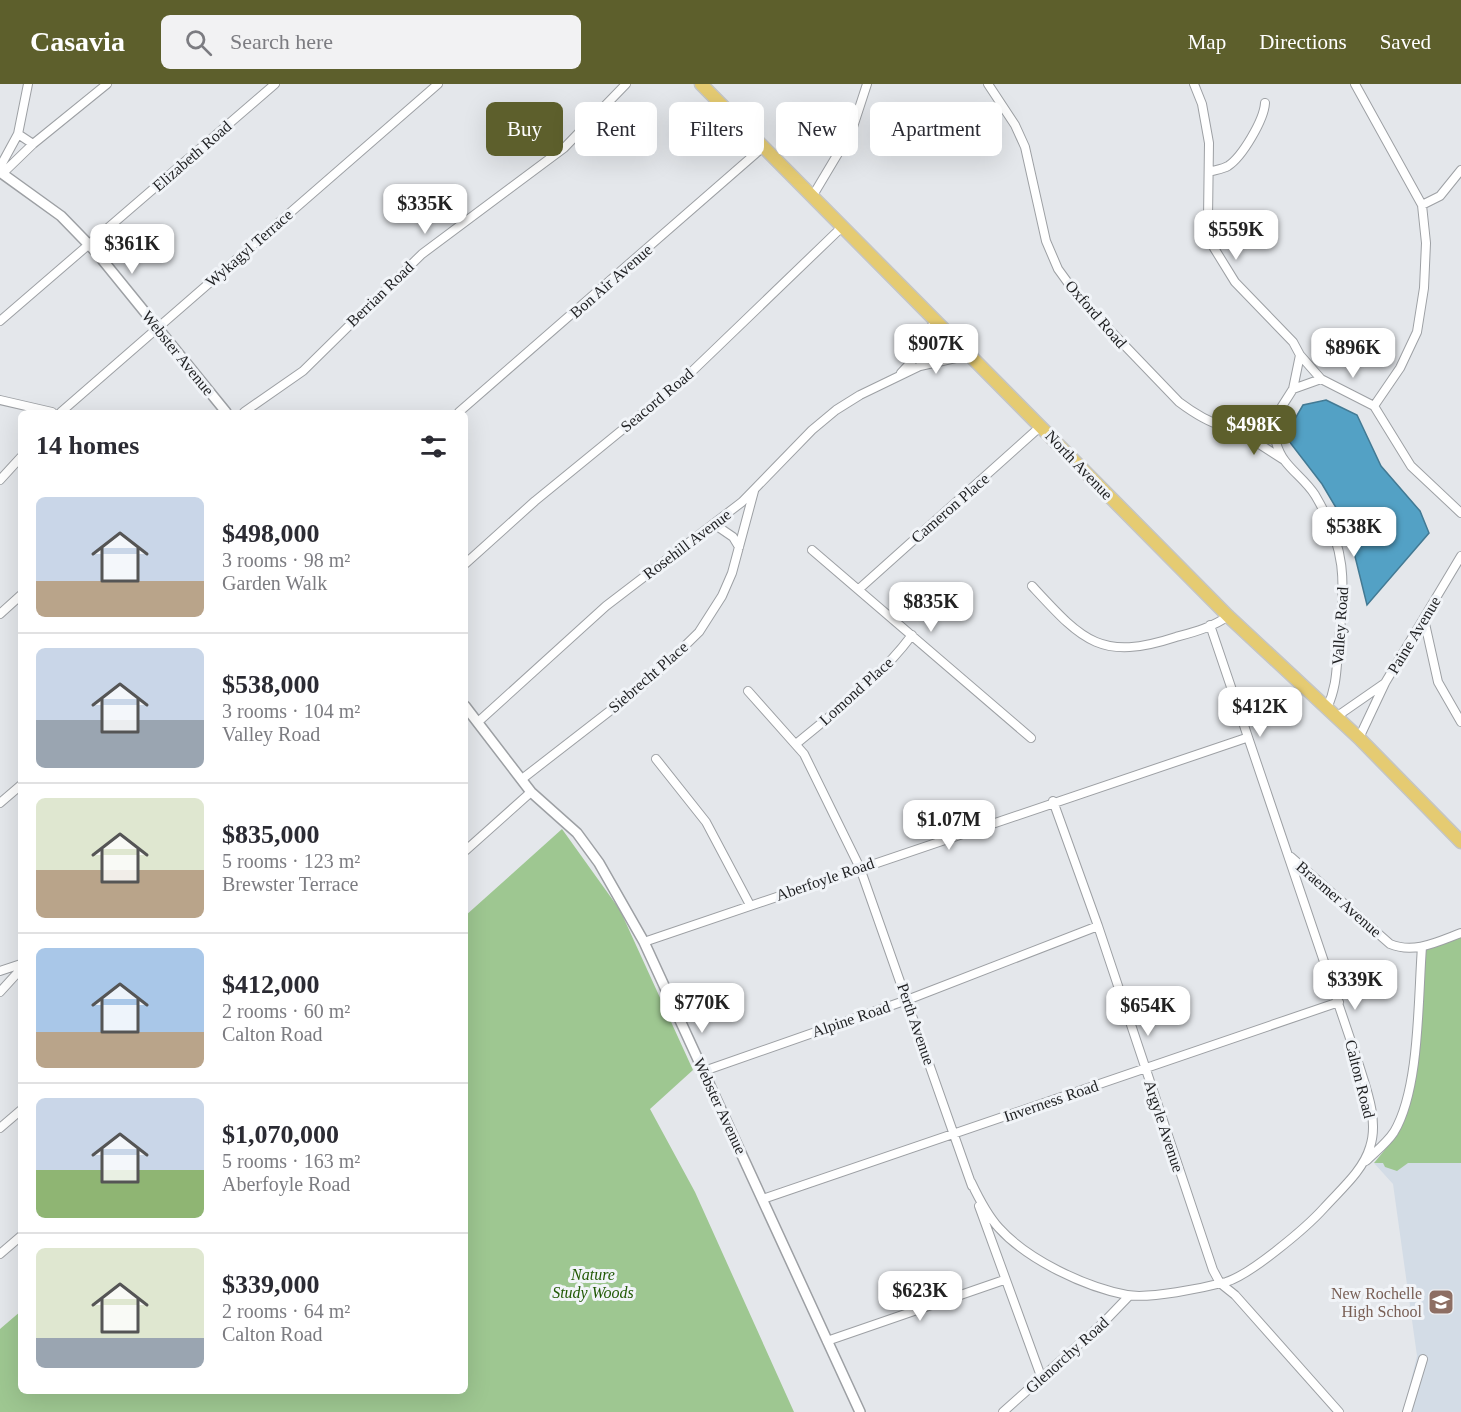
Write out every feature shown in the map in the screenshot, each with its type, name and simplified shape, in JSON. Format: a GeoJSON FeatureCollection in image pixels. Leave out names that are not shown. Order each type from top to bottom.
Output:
{"type":"FeatureCollection","features":[{"type":"Feature","properties":{"kind":"main road","name":"North Avenue"},"geometry":{"type":"LineString","coordinates":[[700,84],[717,102]]}},
{"type":"Feature","properties":{"kind":"main road","name":"North Avenue"},"geometry":{"type":"LineString","coordinates":[[764,150],[1228,616],[1359,738],[1461,842]]}},
{"type":"Feature","properties":{"kind":"street"},"geometry":{"type":"LineString","coordinates":[[1,171],[18,134],[28,84]]}},
{"type":"Feature","properties":{"kind":"street"},"geometry":{"type":"LineString","coordinates":[[1,171],[107,84]]}},
{"type":"Feature","properties":{"kind":"street","name":"Elizabeth Road"},"geometry":{"type":"LineString","coordinates":[[0,321],[275,84]]}},
{"type":"Feature","properties":{"kind":"street","name":"Wykagyl Terrace"},"geometry":{"type":"LineString","coordinates":[[63,410],[438,84]]}},
{"type":"Feature","properties":{"kind":"street","name":"Berrian Road"},"geometry":{"type":"LineString","coordinates":[[247,410],[303,371],[422,254],[564,148],[626,84]]}},
{"type":"Feature","properties":{"kind":"street"},"geometry":{"type":"LineString","coordinates":[[812,197],[852,130],[867,84]]}},
{"type":"Feature","properties":{"kind":"street","name":"Oxford Road"},"geometry":{"type":"LineString","coordinates":[[988,84],[1015,125],[1025,147],[1046,241],[1058,269],[1069,286],[1179,402],[1211,422],[1237,430],[1285,461]]}},
{"type":"Feature","properties":{"kind":"street"},"geometry":{"type":"LineString","coordinates":[[1194,84],[1206,126],[1209,172],[1208,218],[1214,248],[1235,282],[1293,342],[1300,355],[1321,379],[1374,406],[1411,465],[1461,513]]}},
{"type":"Feature","properties":{"kind":"street"},"geometry":{"type":"LineString","coordinates":[[1354,84],[1422,205],[1426,243],[1424,288],[1417,332],[1400,368],[1374,406]]}},
{"type":"Feature","properties":{"kind":"street"},"geometry":{"type":"LineString","coordinates":[[1209,172],[1233,162],[1253,134],[1264,111],[1264,103]]}},
{"type":"Feature","properties":{"kind":"street"},"geometry":{"type":"LineString","coordinates":[[18,134],[33,144]]}},
{"type":"Feature","properties":{"kind":"street","name":"Bon Air Avenue"},"geometry":{"type":"LineString","coordinates":[[461,410],[753,156]]}},
{"type":"Feature","properties":{"kind":"street"},"geometry":{"type":"LineString","coordinates":[[1422,205],[1440,196],[1461,170]]}},
{"type":"Feature","properties":{"kind":"street","name":"Webster Avenue"},"geometry":{"type":"LineString","coordinates":[[1,171],[61,216],[90,245],[224,410]]}},
{"type":"Feature","properties":{"kind":"street","name":"Seacord Road"},"geometry":{"type":"LineString","coordinates":[[468,561],[534,501],[682,381],[842,227]]}},
{"type":"Feature","properties":{"kind":"street","name":"Rosehill Avenue"},"geometry":{"type":"LineString","coordinates":[[901,374],[916,357],[935,320]]}},
{"type":"Feature","properties":{"kind":"street","name":"Rosehill Avenue"},"geometry":{"type":"LineString","coordinates":[[478,722],[606,606],[714,524],[836,410],[901,374],[926,364],[969,355]]}},
{"type":"Feature","properties":{"kind":"street"},"geometry":{"type":"LineString","coordinates":[[1237,430],[1250,430],[1272,422],[1293,389],[1300,355]]}},
{"type":"Feature","properties":{"kind":"street"},"geometry":{"type":"LineString","coordinates":[[1293,389],[1321,379]]}},
{"type":"Feature","properties":{"kind":"street"},"geometry":{"type":"LineString","coordinates":[[0,400],[43,410]]}},
{"type":"Feature","properties":{"kind":"street","name":"Valley Road"},"geometry":{"type":"LineString","coordinates":[[1272,422],[1276,445],[1285,461],[1302,477],[1329,520],[1343,569],[1344,590],[1336,688],[1327,708]]}},
{"type":"Feature","properties":{"kind":"street","name":"Cameron Place"},"geometry":{"type":"LineString","coordinates":[[859,590],[1041,426]]}},
{"type":"Feature","properties":{"kind":"street"},"geometry":{"type":"LineString","coordinates":[[0,480],[18,460]]}},
{"type":"Feature","properties":{"kind":"street","name":"Siebrecht Place"},"geometry":{"type":"LineString","coordinates":[[522,779],[651,679],[699,632],[722,596],[739,547],[754,489]]}},
{"type":"Feature","properties":{"kind":"street"},"geometry":{"type":"LineString","coordinates":[[714,524],[733,537],[739,547]]}},
{"type":"Feature","properties":{"kind":"street"},"geometry":{"type":"LineString","coordinates":[[812,550],[1031,738]]}},
{"type":"Feature","properties":{"kind":"street","name":"Paine Avenue"},"geometry":{"type":"LineString","coordinates":[[1359,738],[1385,683],[1461,556]]}},
{"type":"Feature","properties":{"kind":"street"},"geometry":{"type":"LineString","coordinates":[[1032,586],[1070,627],[1109,646],[1151,645],[1210,625],[1228,616]]}},
{"type":"Feature","properties":{"kind":"street"},"geometry":{"type":"LineString","coordinates":[[0,614],[18,599]]}},
{"type":"Feature","properties":{"kind":"street"},"geometry":{"type":"LineString","coordinates":[[1424,619],[1438,682],[1461,722]]}},
{"type":"Feature","properties":{"kind":"street","name":"Calton Road"},"geometry":{"type":"LineString","coordinates":[[971,1182],[981,1202],[1001,1230],[1033,1256],[1068,1275],[1129,1296],[1188,1290],[1220,1283],[1243,1273],[1311,1222],[1361,1166],[1371,1146],[1370,1106],[1339,1002],[1290,856],[1246,738],[1210,625]]}},
{"type":"Feature","properties":{"kind":"street","name":"Lomond Place"},"geometry":{"type":"LineString","coordinates":[[796,744],[895,658],[912,634]]}},
{"type":"Feature","properties":{"kind":"street","name":"Paine Avenue"},"geometry":{"type":"LineString","coordinates":[[1336,717],[1385,683]]}},
{"type":"Feature","properties":{"kind":"street","name":"Perth Avenue"},"geometry":{"type":"LineString","coordinates":[[748,691],[796,744],[827,796],[860,867],[1004,1280],[1042,1379]]}},
{"type":"Feature","properties":{"kind":"street","name":"Webster Avenue"},"geometry":{"type":"LineString","coordinates":[[468,712],[531,792],[577,833],[599,863],[644,942],[860,1412]]}},
{"type":"Feature","properties":{"kind":"street","name":"Aberfoyle Road"},"geometry":{"type":"LineString","coordinates":[[644,942],[1053,801],[1246,738]]}},
{"type":"Feature","properties":{"kind":"street"},"geometry":{"type":"LineString","coordinates":[[656,759],[706,822],[750,905]]}},
{"type":"Feature","properties":{"kind":"street"},"geometry":{"type":"LineString","coordinates":[[0,803],[18,788]]}},
{"type":"Feature","properties":{"kind":"street"},"geometry":{"type":"LineString","coordinates":[[468,848],[531,792]]}},
{"type":"Feature","properties":{"kind":"street","name":"Argyle Avenue"},"geometry":{"type":"LineString","coordinates":[[1053,801],[1098,926],[1197,1225],[1220,1283],[1235,1295],[1339,1412]]}},
{"type":"Feature","properties":{"kind":"street","name":"Braemer Avenue"},"geometry":{"type":"LineString","coordinates":[[1290,856],[1390,944],[1403,949],[1422,947]]}},
{"type":"Feature","properties":{"kind":"street","name":"Alpine Road"},"geometry":{"type":"LineString","coordinates":[[704,1071],[907,1000],[1098,926]]}},
{"type":"Feature","properties":{"kind":"street"},"geometry":{"type":"LineString","coordinates":[[1361,1166],[1390,1139],[1406,1104],[1412,1077],[1422,947],[1461,933]]}},
{"type":"Feature","properties":{"kind":"street"},"geometry":{"type":"LineString","coordinates":[[0,971],[18,965]]}},
{"type":"Feature","properties":{"kind":"street"},"geometry":{"type":"LineString","coordinates":[[0,992],[18,972]]}},
{"type":"Feature","properties":{"kind":"street","name":"Inverness Road"},"geometry":{"type":"LineString","coordinates":[[763,1199],[1339,1002]]}},
{"type":"Feature","properties":{"kind":"street"},"geometry":{"type":"LineString","coordinates":[[0,1128],[18,1113]]}},
{"type":"Feature","properties":{"kind":"street"},"geometry":{"type":"LineString","coordinates":[[0,1254],[18,1239]]}},
{"type":"Feature","properties":{"kind":"street"},"geometry":{"type":"LineString","coordinates":[[827,1341],[1004,1280]]}},
{"type":"Feature","properties":{"kind":"street","name":"Glenorchy Road"},"geometry":{"type":"LineString","coordinates":[[1003,1412],[1042,1379],[1129,1296]]}},
{"type":"Feature","properties":{"kind":"street"},"geometry":{"type":"LineString","coordinates":[[1407,1412],[1423,1359]]}},
{"type":"Feature","properties":{"kind":"shaded area","name":"New Rochelle High School"},"geometry":{"type":"Polygon","coordinates":[[[1374,1163],[1461,1163],[1461,1412],[1403,1412],[1417,1356],[1393,1184],[1374,1163]]]}},
{"type":"Feature","properties":{"kind":"green space","name":"Nature Study Woods"},"geometry":{"type":"Polygon","coordinates":[[[562,829],[620,910],[693,1070],[650,1109],[695,1192],[794,1412],[0,1412],[0,1329],[18,1314],[18,1394],[468,1394],[468,913],[562,829]]]}},
{"type":"Feature","properties":{"kind":"green space"},"geometry":{"type":"Polygon","coordinates":[[[1461,936],[1461,1163],[1408,1163],[1397,1171],[1385,1167],[1383,1163],[1374,1163],[1392,1141],[1413,1092],[1426,950],[1461,936]]]}},
{"type":"Feature","properties":{"kind":"water"},"geometry":{"type":"Polygon","coordinates":[[[1326,400],[1357,415],[1381,466],[1420,511],[1429,533],[1367,605],[1348,528],[1322,484],[1285,436],[1303,405],[1326,400]]]}},
{"type":"Feature","properties":{"kind":"place","name":"New Rochelle High School"},"geometry":{"type":"Point","coordinates":[1441,1302]}}]}
